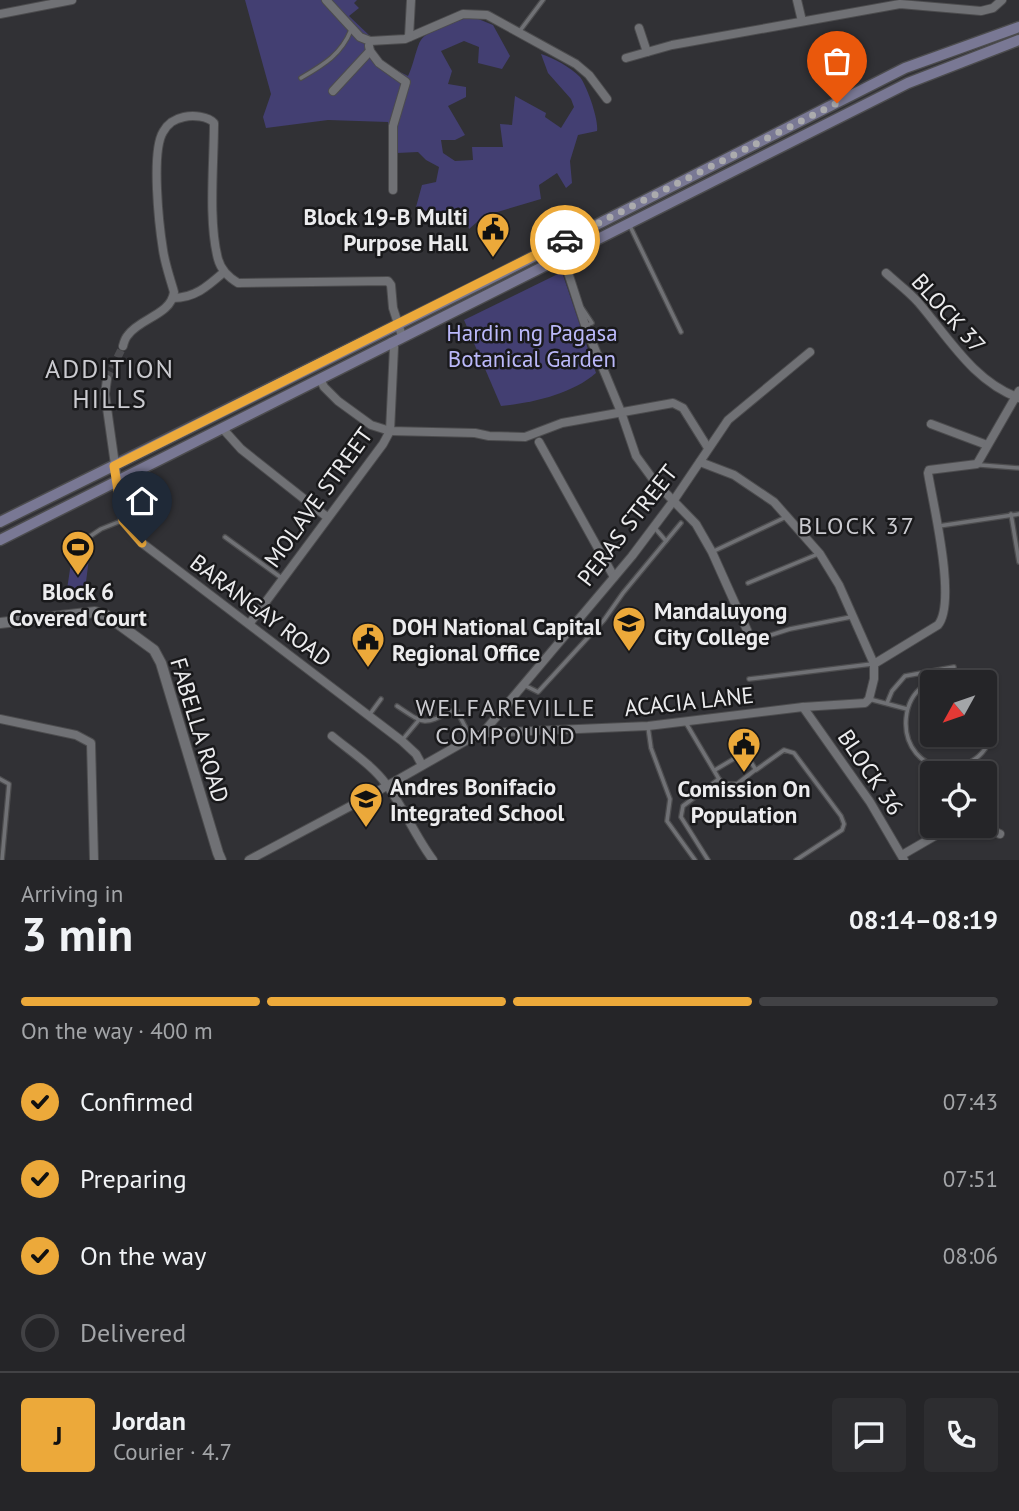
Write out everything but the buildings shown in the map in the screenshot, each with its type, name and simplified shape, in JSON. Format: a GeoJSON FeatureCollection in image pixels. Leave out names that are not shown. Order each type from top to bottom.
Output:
{"type":"FeatureCollection","features":[{"type":"Feature","properties":{"kind":"main road"},"geometry":{"type":"LineString","coordinates":[[0,522],[551,248],[905,68],[1019,27]]}},
{"type":"Feature","properties":{"kind":"main road"},"geometry":{"type":"LineString","coordinates":[[0,540],[908,83],[1019,40]]}},
{"type":"Feature","properties":{"kind":"main road"},"geometry":{"type":"LineString","coordinates":[[551,248],[560,258]]}},
{"type":"Feature","properties":{"kind":"street"},"geometry":{"type":"LineString","coordinates":[[0,14],[72,0]]}},
{"type":"Feature","properties":{"kind":"street"},"geometry":{"type":"LineString","coordinates":[[326,0],[351,28],[366,40],[379,63],[405,82],[393,126],[393,190]]}},
{"type":"Feature","properties":{"kind":"street"},"geometry":{"type":"LineString","coordinates":[[409,37],[411,0]]}},
{"type":"Feature","properties":{"kind":"street"},"geometry":{"type":"LineString","coordinates":[[797,0],[802,21]]}},
{"type":"Feature","properties":{"kind":"street"},"geometry":{"type":"LineString","coordinates":[[626,58],[672,45],[899,2],[981,11],[993,8],[1002,0]]}},
{"type":"Feature","properties":{"kind":"street"},"geometry":{"type":"LineString","coordinates":[[366,40],[409,37],[463,14],[487,15],[576,64],[589,75],[607,99]]}},
{"type":"Feature","properties":{"kind":"street"},"geometry":{"type":"LineString","coordinates":[[639,28],[647,52]]}},
{"type":"Feature","properties":{"kind":"street"},"geometry":{"type":"LineString","coordinates":[[332,91],[370,51]]}},
{"type":"Feature","properties":{"kind":"street"},"geometry":{"type":"LineString","coordinates":[[123,346],[128,334],[168,306],[173,298],[174,292],[163,252],[158,200],[158,154],[162,133],[172,121],[186,116],[205,118],[214,123],[214,220],[218,258],[224,272],[238,283],[388,281],[402,336]]}},
{"type":"Feature","properties":{"kind":"street"},"geometry":{"type":"LineString","coordinates":[[560,258],[636,456],[644,470],[696,524],[712,552],[751,639]]}},
{"type":"Feature","properties":{"kind":"street"},"geometry":{"type":"LineString","coordinates":[[173,298],[193,295],[224,272]]}},
{"type":"Feature","properties":{"kind":"street","name":"BLOCK 37"},"geometry":{"type":"LineString","coordinates":[[886,273],[919,303],[947,340],[978,373],[1018,396]]}},
{"type":"Feature","properties":{"kind":"street","name":"MOLAVE STREET"},"geometry":{"type":"LineString","coordinates":[[250,624],[390,431],[394,347],[391,342]]}},
{"type":"Feature","properties":{"kind":"street","name":"PERAS STREET"},"geometry":{"type":"LineString","coordinates":[[486,733],[487,728],[521,685],[654,527],[728,420],[810,352]]}},
{"type":"Feature","properties":{"kind":"street"},"geometry":{"type":"LineString","coordinates":[[107,379],[105,394],[123,521]]}},
{"type":"Feature","properties":{"kind":"street"},"geometry":{"type":"LineString","coordinates":[[320,379],[338,401],[371,425],[390,431],[525,437],[562,423],[676,403],[683,408],[708,448]]}},
{"type":"Feature","properties":{"kind":"street"},"geometry":{"type":"LineString","coordinates":[[874,664],[938,625],[944,618],[945,578],[929,470],[978,464],[1018,396]]}},
{"type":"Feature","properties":{"kind":"street"},"geometry":{"type":"LineString","coordinates":[[930,424],[987,445]]}},
{"type":"Feature","properties":{"kind":"street"},"geometry":{"type":"LineString","coordinates":[[223,429],[241,449],[327,517]]}},
{"type":"Feature","properties":{"kind":"street"},"geometry":{"type":"LineString","coordinates":[[539,442],[614,577]]}},
{"type":"Feature","properties":{"kind":"street"},"geometry":{"type":"LineString","coordinates":[[700,462],[751,484],[788,516],[820,554],[839,585],[874,664],[874,679],[869,699]]}},
{"type":"Feature","properties":{"kind":"street","name":"BARANGAY ROAD"},"geometry":{"type":"LineString","coordinates":[[123,521],[142,543],[402,741],[416,754],[422,765]]}},
{"type":"Feature","properties":{"kind":"street","name":"FABELLA ROAD"},"geometry":{"type":"LineString","coordinates":[[0,623],[95,612],[106,615],[154,650],[168,683],[222,860]]}},
{"type":"Feature","properties":{"kind":"street","name":"ACACIA LANE"},"geometry":{"type":"LineString","coordinates":[[249,860],[471,738],[486,733],[648,726],[864,702],[869,699]]}},
{"type":"Feature","properties":{"kind":"street","name":"BLOCK 36"},"geometry":{"type":"LineString","coordinates":[[803,707],[870,802],[903,857]]}},
{"type":"Feature","properties":{"kind":"street"},"geometry":{"type":"LineString","coordinates":[[0,719],[76,734],[91,743],[94,860]]}},
{"type":"Feature","properties":{"kind":"street"},"geometry":{"type":"LineString","coordinates":[[332,736],[387,785],[419,842],[433,860]]}},
{"type":"Feature","properties":{"kind":"street"},"geometry":{"type":"LineString","coordinates":[[903,857],[933,838]]}},
{"type":"Feature","properties":{"kind":"lane"},"geometry":{"type":"LineString","coordinates":[[518,34],[543,0]]}},
{"type":"Feature","properties":{"kind":"lane"},"geometry":{"type":"LineString","coordinates":[[301,78],[338,54],[351,28]]}},
{"type":"Feature","properties":{"kind":"lane"},"geometry":{"type":"LineString","coordinates":[[629,224],[681,331]]}},
{"type":"Feature","properties":{"kind":"lane"},"geometry":{"type":"LineString","coordinates":[[978,464],[1019,468]]}},
{"type":"Feature","properties":{"kind":"lane"},"geometry":{"type":"LineString","coordinates":[[1011,514],[1019,562]]}},
{"type":"Feature","properties":{"kind":"lane"},"geometry":{"type":"LineString","coordinates":[[937,526],[1019,514]]}},
{"type":"Feature","properties":{"kind":"lane"},"geometry":{"type":"LineString","coordinates":[[712,552],[788,516]]}},
{"type":"Feature","properties":{"kind":"lane"},"geometry":{"type":"LineString","coordinates":[[77,545],[101,529],[123,521]]}},
{"type":"Feature","properties":{"kind":"lane"},"geometry":{"type":"LineString","coordinates":[[521,685],[538,692],[604,621],[623,593],[681,523]]}},
{"type":"Feature","properties":{"kind":"lane"},"geometry":{"type":"LineString","coordinates":[[654,527],[666,541]]}},
{"type":"Feature","properties":{"kind":"lane"},"geometry":{"type":"LineString","coordinates":[[225,537],[283,580]]}},
{"type":"Feature","properties":{"kind":"lane"},"geometry":{"type":"LineString","coordinates":[[748,583],[820,554]]}},
{"type":"Feature","properties":{"kind":"lane"},"geometry":{"type":"LineString","coordinates":[[751,639],[853,616]]}},
{"type":"Feature","properties":{"kind":"lane"},"geometry":{"type":"LineString","coordinates":[[749,679],[874,664]]}},
{"type":"Feature","properties":{"kind":"lane"},"geometry":{"type":"LineString","coordinates":[[887,703],[892,691],[905,676],[954,667]]}},
{"type":"Feature","properties":{"kind":"lane"},"geometry":{"type":"LineString","coordinates":[[920,691],[912,698],[907,709],[906,733],[917,754],[938,766],[950,768],[973,761],[985,747]]}},
{"type":"Feature","properties":{"kind":"lane"},"geometry":{"type":"LineString","coordinates":[[369,716],[381,699]]}},
{"type":"Feature","properties":{"kind":"lane"},"geometry":{"type":"LineString","coordinates":[[869,699],[907,709]]}},
{"type":"Feature","properties":{"kind":"lane"},"geometry":{"type":"LineString","coordinates":[[397,706],[418,720],[429,722],[456,709],[471,738]]}},
{"type":"Feature","properties":{"kind":"lane"},"geometry":{"type":"LineString","coordinates":[[402,741],[418,720]]}},
{"type":"Feature","properties":{"kind":"lane"},"geometry":{"type":"LineString","coordinates":[[685,722],[719,779],[725,784],[733,785],[784,750],[794,753],[841,816],[844,824],[842,830],[796,860]]}},
{"type":"Feature","properties":{"kind":"lane"},"geometry":{"type":"LineString","coordinates":[[648,726],[651,748],[670,799],[667,821],[695,860]]}},
{"type":"Feature","properties":{"kind":"lane"},"geometry":{"type":"LineString","coordinates":[[715,770],[742,754],[747,756],[756,770]]}},
{"type":"Feature","properties":{"kind":"lane"},"geometry":{"type":"LineString","coordinates":[[0,779],[9,784],[2,860]]}},
{"type":"Feature","properties":{"kind":"lane"},"geometry":{"type":"LineString","coordinates":[[708,860],[681,817],[681,811],[683,806],[719,779]]}},
{"type":"Feature","properties":{"kind":"green space"},"geometry":{"type":"Polygon","coordinates":[[[245,0],[357,0],[354,3],[359,8],[349,16],[371,37],[379,57],[408,76],[424,36],[471,16],[493,25],[510,56],[502,69],[478,63],[479,47],[464,41],[441,51],[452,71],[448,84],[466,87],[466,97],[448,106],[465,135],[455,140],[441,140],[443,153],[455,161],[473,160],[472,147],[503,147],[500,124],[512,125],[515,96],[546,113],[545,117],[561,128],[574,107],[571,99],[548,73],[541,54],[562,63],[580,77],[592,103],[597,131],[578,135],[570,161],[572,183],[566,188],[557,173],[539,185],[541,199],[484,216],[469,229],[465,214],[437,215],[416,207],[422,185],[436,182],[439,167],[418,152],[397,153],[388,122],[328,120],[266,128],[263,117],[271,94],[245,0]]]}},
{"type":"Feature","properties":{"kind":"green space","name":"Hardin ng Pagasa Botanical Garden"},"geometry":{"type":"Polygon","coordinates":[[[562,272],[596,373],[564,392],[526,403],[501,406],[464,320],[562,272]]]}},
{"type":"Feature","properties":{"kind":"green space","name":"Block 6 Covered Court"},"geometry":{"type":"Polygon","coordinates":[[[72,556],[89,558],[84,598],[66,596],[72,556]]]}},
{"type":"Feature","properties":{"kind":"tunnel"},"geometry":{"type":"LineString","coordinates":[[107,379],[123,346]]}},
{"type":"Feature","properties":{"kind":"way so far"},"geometry":{"type":"LineString","coordinates":[[565,240],[837,103]]}},
{"type":"Feature","properties":{"kind":"place","name":"Block 19-B Multi Purpose Hall"},"geometry":{"type":"Point","coordinates":[493,259]}},
{"type":"Feature","properties":{"kind":"place","name":"Block 6 Covered Court"},"geometry":{"type":"Point","coordinates":[78,577]}},
{"type":"Feature","properties":{"kind":"place","name":"Mandaluyong City College"},"geometry":{"type":"Point","coordinates":[629,653]}},
{"type":"Feature","properties":{"kind":"place","name":"DOH National Capital Regional Office"},"geometry":{"type":"Point","coordinates":[368,669]}},
{"type":"Feature","properties":{"kind":"place","name":"Comission On Population"},"geometry":{"type":"Point","coordinates":[744,774]}},
{"type":"Feature","properties":{"kind":"place","name":"Andres Bonifacio Integrated School"},"geometry":{"type":"Point","coordinates":[366,829]}},
{"type":"Feature","properties":{"kind":"district","name":"ADDITION HILLS"},"geometry":{"type":"Point","coordinates":[110,383]}},
{"type":"Feature","properties":{"kind":"district","name":"BLOCK 37"},"geometry":{"type":"Point","coordinates":[857,525]}},
{"type":"Feature","properties":{"kind":"district","name":"WELFAREVILLE COMPOUND"},"geometry":{"type":"Point","coordinates":[506,721]}},
{"type":"Feature","properties":{"kind":"route"},"geometry":{"type":"LineString","coordinates":[[142,543],[123,521],[114,466],[565,240]]}}]}
